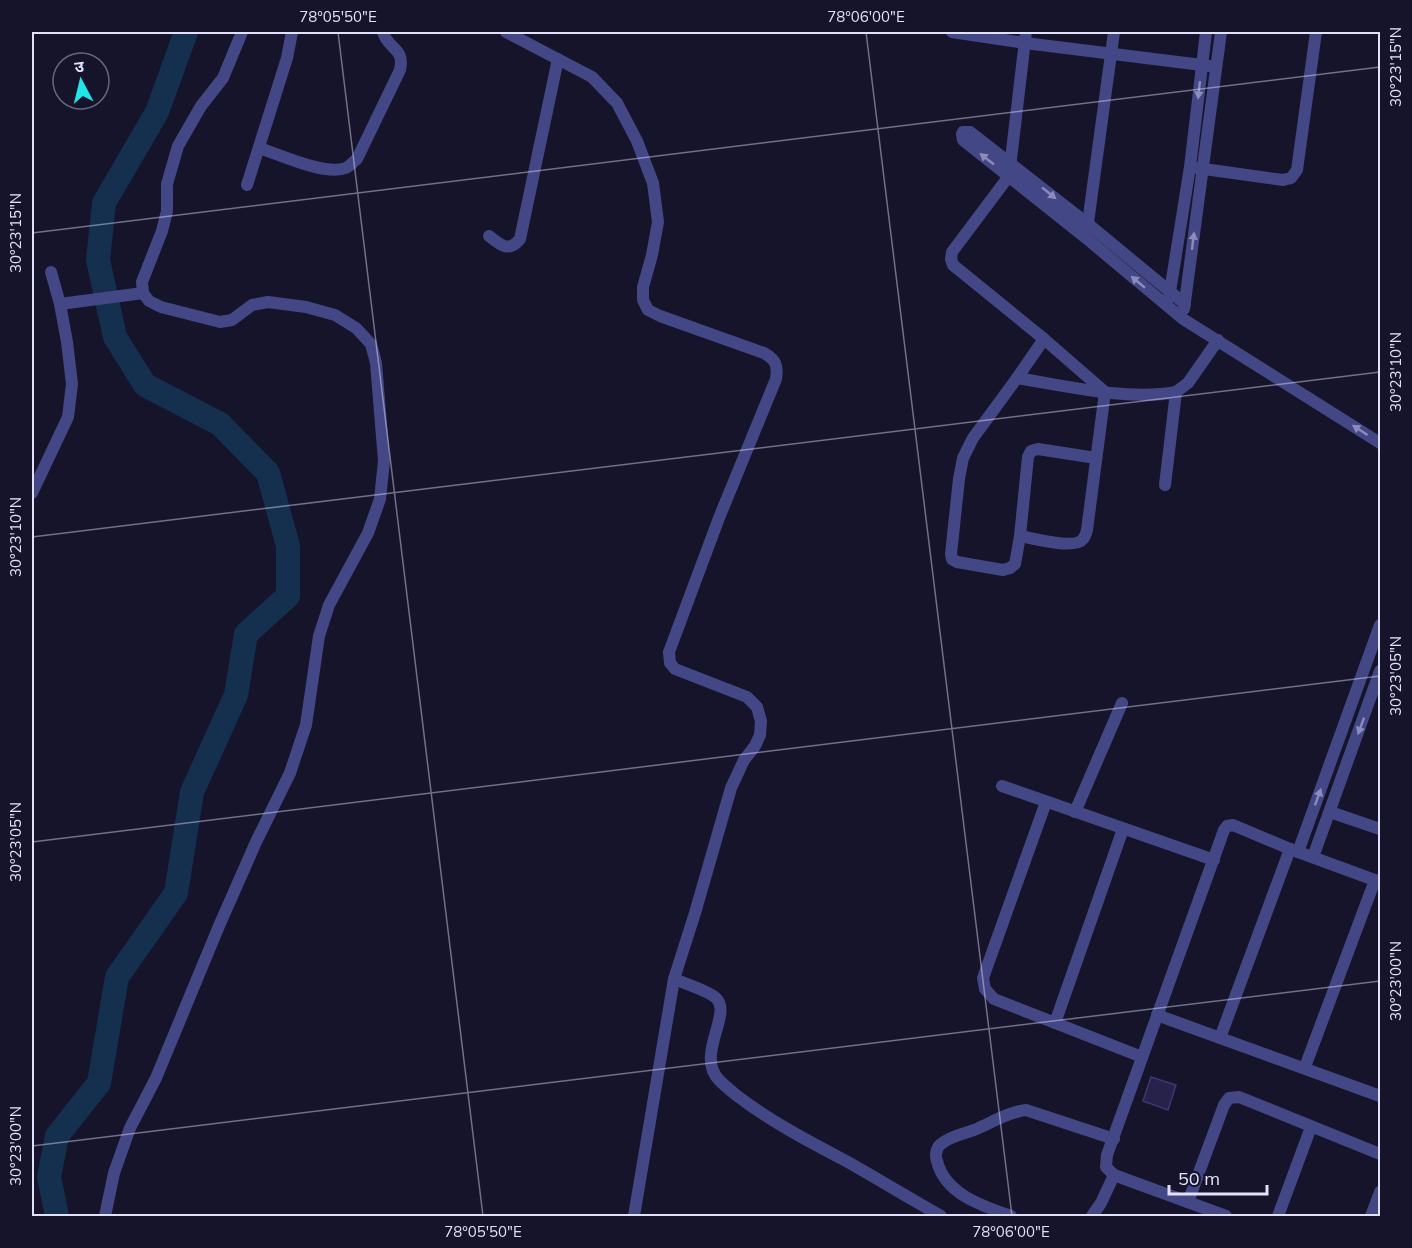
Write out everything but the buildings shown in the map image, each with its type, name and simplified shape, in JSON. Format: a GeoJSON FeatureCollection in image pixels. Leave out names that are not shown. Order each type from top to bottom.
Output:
{"type":"FeatureCollection","features":[{"type":"Feature","properties":{"kind":"street"},"geometry":{"type":"LineString","coordinates":[[140,293],[162,231],[167,211],[167,184],[178,146],[201,106],[223,78],[242,32]]}},
{"type":"Feature","properties":{"kind":"street"},"geometry":{"type":"LineString","coordinates":[[247,185],[287,58],[292,32]]}},
{"type":"Feature","properties":{"kind":"street"},"geometry":{"type":"LineString","coordinates":[[259,148],[316,167],[333,170],[347,167],[357,159],[400,70],[402,61],[400,54],[383,32]]}},
{"type":"Feature","properties":{"kind":"street"},"geometry":{"type":"LineString","coordinates":[[506,32],[592,77],[617,103],[637,141],[653,183],[658,222],[643,287],[643,300],[648,310],[764,353],[773,358],[777,368],[776,379],[719,518],[669,652],[670,663],[675,669],[747,697],[757,707],[761,721],[760,735],[744,760],[731,788],[674,979],[634,1216]]}},
{"type":"Feature","properties":{"kind":"street"},"geometry":{"type":"LineString","coordinates":[[952,32],[1026,37],[1111,53],[1216,68]]}},
{"type":"Feature","properties":{"kind":"street"},"geometry":{"type":"LineString","coordinates":[[1086,238],[1114,32]]}},
{"type":"Feature","properties":{"kind":"street"},"geometry":{"type":"LineString","coordinates":[[1183,319],[1196,168],[1201,65],[1206,32]]}},
{"type":"Feature","properties":{"kind":"street"},"geometry":{"type":"LineString","coordinates":[[1167,306],[1216,68],[1221,32]]}},
{"type":"Feature","properties":{"kind":"street"},"geometry":{"type":"LineString","coordinates":[[1196,168],[1282,180],[1292,178],[1297,170],[1316,32]]}},
{"type":"Feature","properties":{"kind":"street"},"geometry":{"type":"LineString","coordinates":[[1026,37],[1009,176],[952,252],[951,259],[953,265],[1105,392]]}},
{"type":"Feature","properties":{"kind":"street"},"geometry":{"type":"LineString","coordinates":[[489,236],[508,248],[520,239],[558,59]]}},
{"type":"Feature","properties":{"kind":"street"},"geometry":{"type":"LineString","coordinates":[[1185,304],[1011,163],[970,132],[966,131],[962,134],[963,140],[1183,319],[1380,443]]}},
{"type":"Feature","properties":{"kind":"street"},"geometry":{"type":"LineString","coordinates":[[32,493],[68,417],[72,384],[60,304],[51,272]]}},
{"type":"Feature","properties":{"kind":"street"},"geometry":{"type":"LineString","coordinates":[[60,304],[140,293],[161,307],[220,322],[231,320],[252,305],[268,302],[306,307],[335,315],[356,328],[371,344],[376,363],[384,461],[380,499],[368,533],[329,605],[319,636],[306,725],[290,773],[219,926],[156,1078],[130,1128],[114,1173],[105,1216]]}},
{"type":"Feature","properties":{"kind":"street"},"geometry":{"type":"LineString","coordinates":[[1044,339],[973,438],[963,458],[952,559],[957,562],[1004,570],[1015,564],[1028,457],[1031,451],[1038,449],[1096,458]]}},
{"type":"Feature","properties":{"kind":"street"},"geometry":{"type":"LineString","coordinates":[[1017,378],[1105,392],[1159,395],[1176,392],[1188,383],[1218,340]]}},
{"type":"Feature","properties":{"kind":"street"},"geometry":{"type":"LineString","coordinates":[[1020,536],[1068,544],[1077,544],[1083,539],[1087,530],[1105,392]]}},
{"type":"Feature","properties":{"kind":"street"},"geometry":{"type":"LineString","coordinates":[[1165,485],[1176,392]]}},
{"type":"Feature","properties":{"kind":"street"},"geometry":{"type":"LineString","coordinates":[[1220,1038],[1380,625]]}},
{"type":"Feature","properties":{"kind":"street"},"geometry":{"type":"LineString","coordinates":[[1313,857],[1380,671]]}},
{"type":"Feature","properties":{"kind":"street"},"geometry":{"type":"LineString","coordinates":[[1075,812],[1122,703]]}},
{"type":"Feature","properties":{"kind":"street"},"geometry":{"type":"LineString","coordinates":[[1002,786],[1214,860]]}},
{"type":"Feature","properties":{"kind":"street"},"geometry":{"type":"LineString","coordinates":[[1046,802],[983,978],[985,989],[994,999],[1142,1057]]}},
{"type":"Feature","properties":{"kind":"street"},"geometry":{"type":"LineString","coordinates":[[1330,812],[1380,829]]}},
{"type":"Feature","properties":{"kind":"street"},"geometry":{"type":"LineString","coordinates":[[1226,1216],[1114,1175],[1106,1167],[1107,1155],[1227,826],[1233,825],[1378,881],[1305,1067]]}},
{"type":"Feature","properties":{"kind":"street"},"geometry":{"type":"LineString","coordinates":[[1055,1023],[1124,829]]}},
{"type":"Feature","properties":{"kind":"street"},"geometry":{"type":"LineString","coordinates":[[674,979],[710,994],[720,1005],[710,1055],[710,1066],[720,1082],[761,1113],[941,1216]]}},
{"type":"Feature","properties":{"kind":"street"},"geometry":{"type":"LineString","coordinates":[[1157,1015],[1380,1096]]}},
{"type":"Feature","properties":{"kind":"street"},"geometry":{"type":"LineString","coordinates":[[1188,1202],[1224,1105],[1229,1098],[1239,1097],[1380,1154]]}},
{"type":"Feature","properties":{"kind":"street"},"geometry":{"type":"LineString","coordinates":[[1011,1216],[957,1193],[942,1175],[937,1163],[936,1154],[939,1146],[949,1139],[1015,1111],[1026,1110],[1114,1139]]}},
{"type":"Feature","properties":{"kind":"street"},"geometry":{"type":"LineString","coordinates":[[1278,1216],[1311,1126]]}},
{"type":"Feature","properties":{"kind":"street"},"geometry":{"type":"LineString","coordinates":[[1092,1216],[1114,1175]]}},
{"type":"Feature","properties":{"kind":"street"},"geometry":{"type":"LineString","coordinates":[[1371,1216],[1380,1192]]}},
{"type":"Feature","properties":{"kind":"waterway"},"geometry":{"type":"LineString","coordinates":[[57,1216],[49,1177],[57,1136],[99,1083],[117,977],[176,893],[192,792],[236,695],[246,634],[288,596],[288,546],[268,473],[220,424],[145,385],[115,337],[98,260],[104,203],[157,112],[186,32]]}}]}
